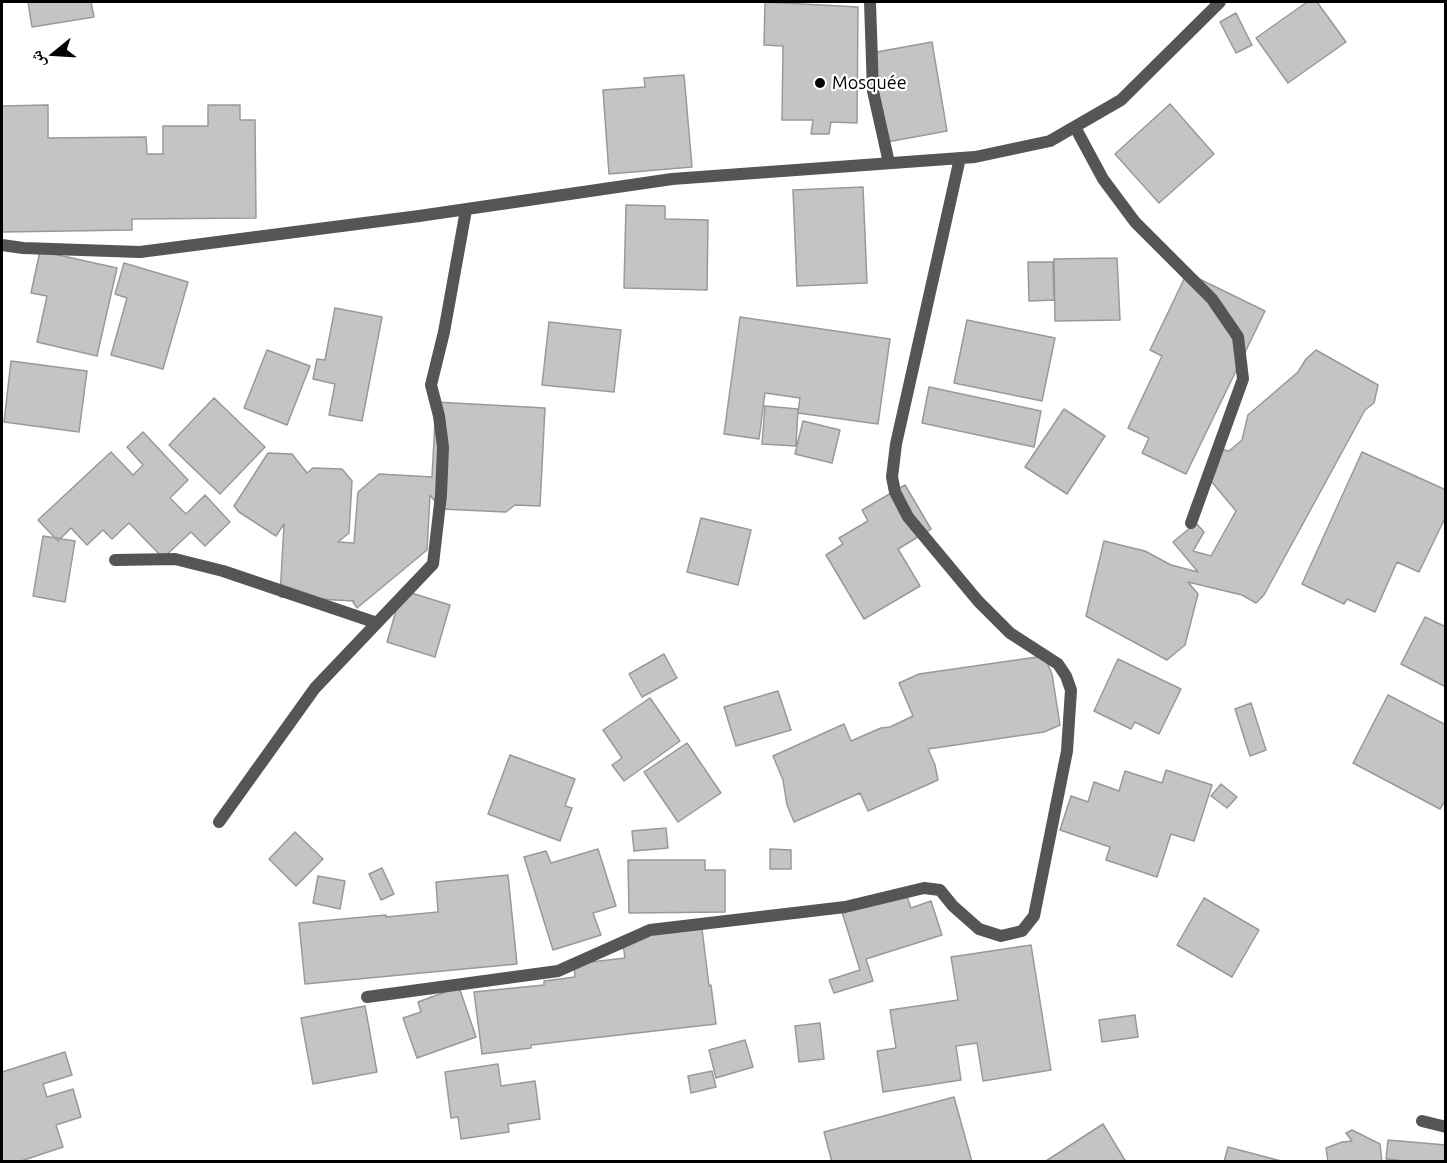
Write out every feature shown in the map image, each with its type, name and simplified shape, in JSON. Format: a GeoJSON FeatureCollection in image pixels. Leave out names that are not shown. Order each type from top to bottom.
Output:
{"type":"FeatureCollection","features":[{"type":"Feature","properties":{"kind":"street"},"geometry":{"type":"LineString","coordinates":[[870,2],[873,91],[889,164]]}},
{"type":"Feature","properties":{"kind":"street"},"geometry":{"type":"LineString","coordinates":[[2,245],[23,248],[140,252],[466,210],[672,179],[975,158],[1050,141],[1121,100],[1220,2]]}},
{"type":"Feature","properties":{"kind":"street"},"geometry":{"type":"LineString","coordinates":[[1076,127],[1103,179],[1135,222],[1212,299],[1238,337],[1243,379],[1191,524]]}},
{"type":"Feature","properties":{"kind":"street"},"geometry":{"type":"LineString","coordinates":[[367,997],[558,971],[650,930],[845,907],[924,888],[940,890],[953,906],[979,929],[1001,936],[1022,931],[1034,916],[1067,751],[1071,690],[1058,664],[1010,633],[978,602],[908,517],[895,492],[892,477],[896,444],[960,158]]}},
{"type":"Feature","properties":{"kind":"street"},"geometry":{"type":"LineString","coordinates":[[219,822],[315,688],[433,564],[441,495],[443,447],[439,416],[431,385],[444,332],[466,210]]}},
{"type":"Feature","properties":{"kind":"street"},"geometry":{"type":"LineString","coordinates":[[115,560],[175,559],[223,571],[377,623]]}},
{"type":"Feature","properties":{"kind":"street"},"geometry":{"type":"LineString","coordinates":[[1422,1121],[1446,1127]]}},
{"type":"Feature","properties":{"kind":"building"},"geometry":{"type":"Polygon","coordinates":[[[28,2],[91,2],[94,17],[32,27],[28,2]]]}},
{"type":"Feature","properties":{"kind":"building","name":"Mosquée"},"geometry":{"type":"Polygon","coordinates":[[[765,2],[858,7],[857,123],[831,122],[829,134],[811,134],[813,120],[782,120],[783,46],[764,45],[765,2]]]}},
{"type":"Feature","properties":{"kind":"building"},"geometry":{"type":"Polygon","coordinates":[[[1307,2],[1317,2],[1346,42],[1288,83],[1256,38],[1307,2]]]}},
{"type":"Feature","properties":{"kind":"building"},"geometry":{"type":"Polygon","coordinates":[[[1236,13],[1252,45],[1236,53],[1220,22],[1236,13]]]}},
{"type":"Feature","properties":{"kind":"building"},"geometry":{"type":"Polygon","coordinates":[[[932,42],[947,131],[887,142],[871,53],[932,42]]]}},
{"type":"Feature","properties":{"kind":"building"},"geometry":{"type":"Polygon","coordinates":[[[684,75],[692,167],[609,174],[603,90],[645,87],[644,78],[684,75]]]}},
{"type":"Feature","properties":{"kind":"building"},"geometry":{"type":"Polygon","coordinates":[[[1170,104],[1214,154],[1159,203],[1115,154],[1170,104]]]}},
{"type":"Feature","properties":{"kind":"building"},"geometry":{"type":"Polygon","coordinates":[[[48,105],[48,138],[146,137],[147,154],[163,154],[163,126],[208,126],[208,105],[240,105],[240,120],[255,120],[256,218],[132,219],[132,230],[2,232],[2,106],[48,105]]]}},
{"type":"Feature","properties":{"kind":"building"},"geometry":{"type":"Polygon","coordinates":[[[863,187],[867,283],[797,286],[793,190],[863,187]]]}},
{"type":"Feature","properties":{"kind":"building"},"geometry":{"type":"Polygon","coordinates":[[[626,205],[665,206],[665,219],[708,220],[707,290],[624,288],[626,205]]]}},
{"type":"Feature","properties":{"kind":"building"},"geometry":{"type":"Polygon","coordinates":[[[40,251],[117,268],[97,356],[37,342],[47,296],[31,293],[40,251]]]}},
{"type":"Feature","properties":{"kind":"building"},"geometry":{"type":"Polygon","coordinates":[[[1117,258],[1120,320],[1055,321],[1054,259],[1117,258]]]}},
{"type":"Feature","properties":{"kind":"building"},"geometry":{"type":"Polygon","coordinates":[[[1028,262],[1053,262],[1054,300],[1029,301],[1028,262]]]}},
{"type":"Feature","properties":{"kind":"building"},"geometry":{"type":"Polygon","coordinates":[[[124,263],[188,282],[163,369],[111,355],[127,298],[115,294],[124,263]]]}},
{"type":"Feature","properties":{"kind":"building"},"geometry":{"type":"Polygon","coordinates":[[[1187,273],[1265,311],[1186,474],[1142,453],[1149,438],[1128,428],[1162,356],[1150,350],[1187,273]]]}},
{"type":"Feature","properties":{"kind":"building"},"geometry":{"type":"Polygon","coordinates":[[[335,308],[382,317],[362,421],[329,415],[335,384],[313,379],[317,359],[325,360],[335,308]]]}},
{"type":"Feature","properties":{"kind":"building"},"geometry":{"type":"Polygon","coordinates":[[[740,317],[890,339],[878,424],[798,413],[800,398],[765,393],[759,439],[724,434],[740,317]]]}},
{"type":"Feature","properties":{"kind":"building"},"geometry":{"type":"Polygon","coordinates":[[[967,320],[1055,338],[1042,401],[954,383],[967,320]]]}},
{"type":"Feature","properties":{"kind":"building"},"geometry":{"type":"Polygon","coordinates":[[[549,322],[621,330],[614,392],[542,385],[549,322]]]}},
{"type":"Feature","properties":{"kind":"building"},"geometry":{"type":"Polygon","coordinates":[[[267,350],[310,366],[287,425],[244,408],[267,350]]]}},
{"type":"Feature","properties":{"kind":"building"},"geometry":{"type":"Polygon","coordinates":[[[1316,350],[1378,385],[1374,403],[1365,410],[1264,595],[1256,603],[1242,595],[1188,582],[1198,594],[1185,645],[1167,660],[1086,616],[1104,541],[1145,551],[1171,565],[1198,572],[1173,542],[1196,523],[1204,532],[1193,551],[1211,556],[1236,511],[1206,475],[1220,449],[1229,451],[1242,440],[1248,415],[1298,372],[1306,359],[1316,350]]]}},
{"type":"Feature","properties":{"kind":"building"},"geometry":{"type":"Polygon","coordinates":[[[11,361],[87,371],[79,432],[4,422],[11,361]]]}},
{"type":"Feature","properties":{"kind":"building"},"geometry":{"type":"Polygon","coordinates":[[[929,387],[1041,411],[1034,447],[922,423],[929,387]]]}},
{"type":"Feature","properties":{"kind":"building"},"geometry":{"type":"Polygon","coordinates":[[[214,398],[265,447],[220,494],[169,445],[214,398]]]}},
{"type":"Feature","properties":{"kind":"building"},"geometry":{"type":"Polygon","coordinates":[[[436,402],[545,408],[540,506],[515,505],[506,512],[441,509],[430,495],[427,550],[357,608],[354,601],[280,597],[284,524],[276,536],[239,512],[234,506],[268,453],[292,454],[307,473],[313,468],[342,469],[352,481],[349,533],[338,542],[354,543],[358,492],[379,474],[432,477],[436,402]]]}},
{"type":"Feature","properties":{"kind":"building"},"geometry":{"type":"Polygon","coordinates":[[[765,406],[798,409],[796,446],[762,444],[765,406]]]}},
{"type":"Feature","properties":{"kind":"building"},"geometry":{"type":"Polygon","coordinates":[[[1064,409],[1105,436],[1067,494],[1025,467],[1064,409]]]}},
{"type":"Feature","properties":{"kind":"building"},"geometry":{"type":"Polygon","coordinates":[[[803,421],[840,430],[832,463],[795,454],[803,421]]]}},
{"type":"Feature","properties":{"kind":"building"},"geometry":{"type":"Polygon","coordinates":[[[143,432],[188,480],[170,498],[186,514],[205,495],[230,522],[205,546],[191,532],[163,558],[129,523],[112,539],[103,530],[87,545],[71,528],[58,541],[38,520],[111,452],[133,475],[143,465],[127,447],[143,432]]]}},
{"type":"Feature","properties":{"kind":"building"},"geometry":{"type":"Polygon","coordinates":[[[1362,452],[1446,490],[1446,516],[1419,572],[1397,562],[1375,612],[1347,599],[1344,604],[1302,584],[1362,452]]]}},
{"type":"Feature","properties":{"kind":"building"},"geometry":{"type":"Polygon","coordinates":[[[905,485],[931,529],[898,549],[920,586],[864,619],[826,555],[843,544],[839,538],[868,521],[862,510],[905,485]]]}},
{"type":"Feature","properties":{"kind":"building"},"geometry":{"type":"Polygon","coordinates":[[[701,518],[751,530],[738,585],[687,572],[701,518]]]}},
{"type":"Feature","properties":{"kind":"building"},"geometry":{"type":"Polygon","coordinates":[[[43,536],[75,541],[65,602],[33,596],[43,536]]]}},
{"type":"Feature","properties":{"kind":"building"},"geometry":{"type":"Polygon","coordinates":[[[402,590],[450,605],[435,657],[387,642],[402,590]]]}},
{"type":"Feature","properties":{"kind":"building"},"geometry":{"type":"Polygon","coordinates":[[[1425,617],[1446,627],[1446,687],[1401,664],[1425,617]]]}},
{"type":"Feature","properties":{"kind":"building"},"geometry":{"type":"Polygon","coordinates":[[[664,654],[677,678],[642,697],[629,674],[664,654]]]}},
{"type":"Feature","properties":{"kind":"building"},"geometry":{"type":"Polygon","coordinates":[[[1044,656],[1052,674],[1060,725],[1044,732],[928,749],[938,780],[868,811],[860,793],[794,822],[787,805],[783,780],[773,756],[844,724],[851,741],[913,716],[899,683],[919,674],[1044,656]]]}},
{"type":"Feature","properties":{"kind":"building"},"geometry":{"type":"Polygon","coordinates":[[[1118,659],[1181,689],[1159,734],[1135,722],[1131,729],[1094,711],[1118,659]]]}},
{"type":"Feature","properties":{"kind":"building"},"geometry":{"type":"Polygon","coordinates":[[[778,691],[791,730],[736,746],[724,707],[778,691]]]}},
{"type":"Feature","properties":{"kind":"building"},"geometry":{"type":"Polygon","coordinates":[[[1388,695],[1446,725],[1446,799],[1440,809],[1353,763],[1388,695]]]}},
{"type":"Feature","properties":{"kind":"building"},"geometry":{"type":"Polygon","coordinates":[[[650,698],[680,741],[624,781],[612,765],[622,758],[603,730],[650,698]]]}},
{"type":"Feature","properties":{"kind":"building"},"geometry":{"type":"Polygon","coordinates":[[[1251,703],[1266,750],[1250,756],[1235,709],[1251,703]]]}},
{"type":"Feature","properties":{"kind":"building"},"geometry":{"type":"Polygon","coordinates":[[[687,743],[721,793],[678,822],[644,772],[687,743]]]}},
{"type":"Feature","properties":{"kind":"building"},"geometry":{"type":"Polygon","coordinates":[[[510,755],[575,779],[565,806],[572,808],[560,841],[488,814],[510,755]]]}},
{"type":"Feature","properties":{"kind":"building"},"geometry":{"type":"Polygon","coordinates":[[[1166,770],[1212,785],[1194,841],[1171,834],[1157,877],[1106,860],[1110,847],[1060,830],[1071,796],[1088,802],[1094,782],[1119,791],[1125,771],[1162,783],[1166,770]]]}},
{"type":"Feature","properties":{"kind":"building"},"geometry":{"type":"Polygon","coordinates":[[[1221,784],[1237,797],[1227,808],[1211,796],[1221,784]]]}},
{"type":"Feature","properties":{"kind":"building"},"geometry":{"type":"Polygon","coordinates":[[[666,828],[668,848],[634,851],[632,831],[666,828]]]}},
{"type":"Feature","properties":{"kind":"building"},"geometry":{"type":"Polygon","coordinates":[[[295,832],[323,859],[296,886],[269,859],[295,832]]]}},
{"type":"Feature","properties":{"kind":"building"},"geometry":{"type":"Polygon","coordinates":[[[598,849],[616,906],[593,913],[601,935],[553,950],[524,857],[546,851],[551,863],[598,849]]]}},
{"type":"Feature","properties":{"kind":"building"},"geometry":{"type":"Polygon","coordinates":[[[770,849],[791,850],[791,869],[770,869],[770,849]]]}},
{"type":"Feature","properties":{"kind":"building"},"geometry":{"type":"Polygon","coordinates":[[[628,860],[705,860],[705,870],[725,870],[725,912],[629,913],[628,860]]]}},
{"type":"Feature","properties":{"kind":"building"},"geometry":{"type":"Polygon","coordinates":[[[382,868],[394,894],[381,900],[369,874],[382,868]]]}},
{"type":"Feature","properties":{"kind":"building"},"geometry":{"type":"Polygon","coordinates":[[[508,875],[517,964],[305,984],[299,923],[438,912],[436,882],[508,875]]]}},
{"type":"Feature","properties":{"kind":"building"},"geometry":{"type":"Polygon","coordinates":[[[318,876],[345,881],[340,909],[313,903],[318,876]]]}},
{"type":"Feature","properties":{"kind":"building"},"geometry":{"type":"Polygon","coordinates":[[[905,891],[911,908],[931,901],[942,935],[866,959],[873,981],[834,993],[829,980],[860,970],[842,912],[905,891]]]}},
{"type":"Feature","properties":{"kind":"building"},"geometry":{"type":"Polygon","coordinates":[[[1204,898],[1259,930],[1232,977],[1177,945],[1204,898]]]}},
{"type":"Feature","properties":{"kind":"building"},"geometry":{"type":"Polygon","coordinates":[[[702,929],[716,1024],[531,1045],[531,1048],[482,1054],[474,992],[544,985],[544,981],[575,977],[574,964],[625,958],[622,937],[702,929]]]}},
{"type":"Feature","properties":{"kind":"building"},"geometry":{"type":"Polygon","coordinates":[[[1031,945],[1051,1070],[983,1081],[977,1043],[956,1046],[961,1080],[883,1092],[877,1051],[896,1048],[890,1010],[958,1000],[951,957],[1031,945]]]}},
{"type":"Feature","properties":{"kind":"building"},"geometry":{"type":"Polygon","coordinates":[[[459,987],[476,1037],[417,1058],[403,1018],[421,1012],[418,1002],[459,987]]]}},
{"type":"Feature","properties":{"kind":"building"},"geometry":{"type":"Polygon","coordinates":[[[365,1006],[377,1072],[313,1084],[301,1018],[365,1006]]]}},
{"type":"Feature","properties":{"kind":"building"},"geometry":{"type":"Polygon","coordinates":[[[1135,1015],[1138,1037],[1102,1042],[1099,1020],[1135,1015]]]}},
{"type":"Feature","properties":{"kind":"building"},"geometry":{"type":"Polygon","coordinates":[[[820,1023],[824,1059],[799,1062],[795,1026],[820,1023]]]}},
{"type":"Feature","properties":{"kind":"building"},"geometry":{"type":"Polygon","coordinates":[[[745,1040],[753,1067],[716,1078],[709,1050],[745,1040]]]}},
{"type":"Feature","properties":{"kind":"building"},"geometry":{"type":"Polygon","coordinates":[[[65,1052],[72,1075],[43,1084],[47,1097],[73,1089],[81,1117],[56,1125],[63,1147],[18,1162],[2,1162],[2,1072],[65,1052]]]}},
{"type":"Feature","properties":{"kind":"building"},"geometry":{"type":"Polygon","coordinates":[[[498,1064],[501,1086],[535,1081],[540,1119],[508,1124],[509,1132],[461,1139],[458,1117],[451,1118],[445,1072],[498,1064]]]}},
{"type":"Feature","properties":{"kind":"building"},"geometry":{"type":"Polygon","coordinates":[[[712,1071],[716,1087],[691,1093],[688,1076],[712,1071]]]}},
{"type":"Feature","properties":{"kind":"building"},"geometry":{"type":"Polygon","coordinates":[[[954,1097],[972,1162],[832,1162],[824,1132],[954,1097]]]}},
{"type":"Feature","properties":{"kind":"building"},"geometry":{"type":"Polygon","coordinates":[[[1103,1124],[1126,1162],[1046,1161],[1103,1124]]]}},
{"type":"Feature","properties":{"kind":"building"},"geometry":{"type":"Polygon","coordinates":[[[1352,1130],[1380,1144],[1382,1162],[1328,1162],[1326,1148],[1352,1141],[1346,1133],[1352,1130]]]}},
{"type":"Feature","properties":{"kind":"building"},"geometry":{"type":"Polygon","coordinates":[[[1388,1140],[1446,1145],[1446,1162],[1398,1162],[1398,1160],[1386,1159],[1388,1140]]]}},
{"type":"Feature","properties":{"kind":"building"},"geometry":{"type":"Polygon","coordinates":[[[1228,1147],[1281,1161],[1281,1162],[1224,1162],[1228,1147]]]}},
{"type":"Feature","properties":{"kind":"place","name":"Mosquée"},"geometry":{"type":"Point","coordinates":[820,83]}}]}
